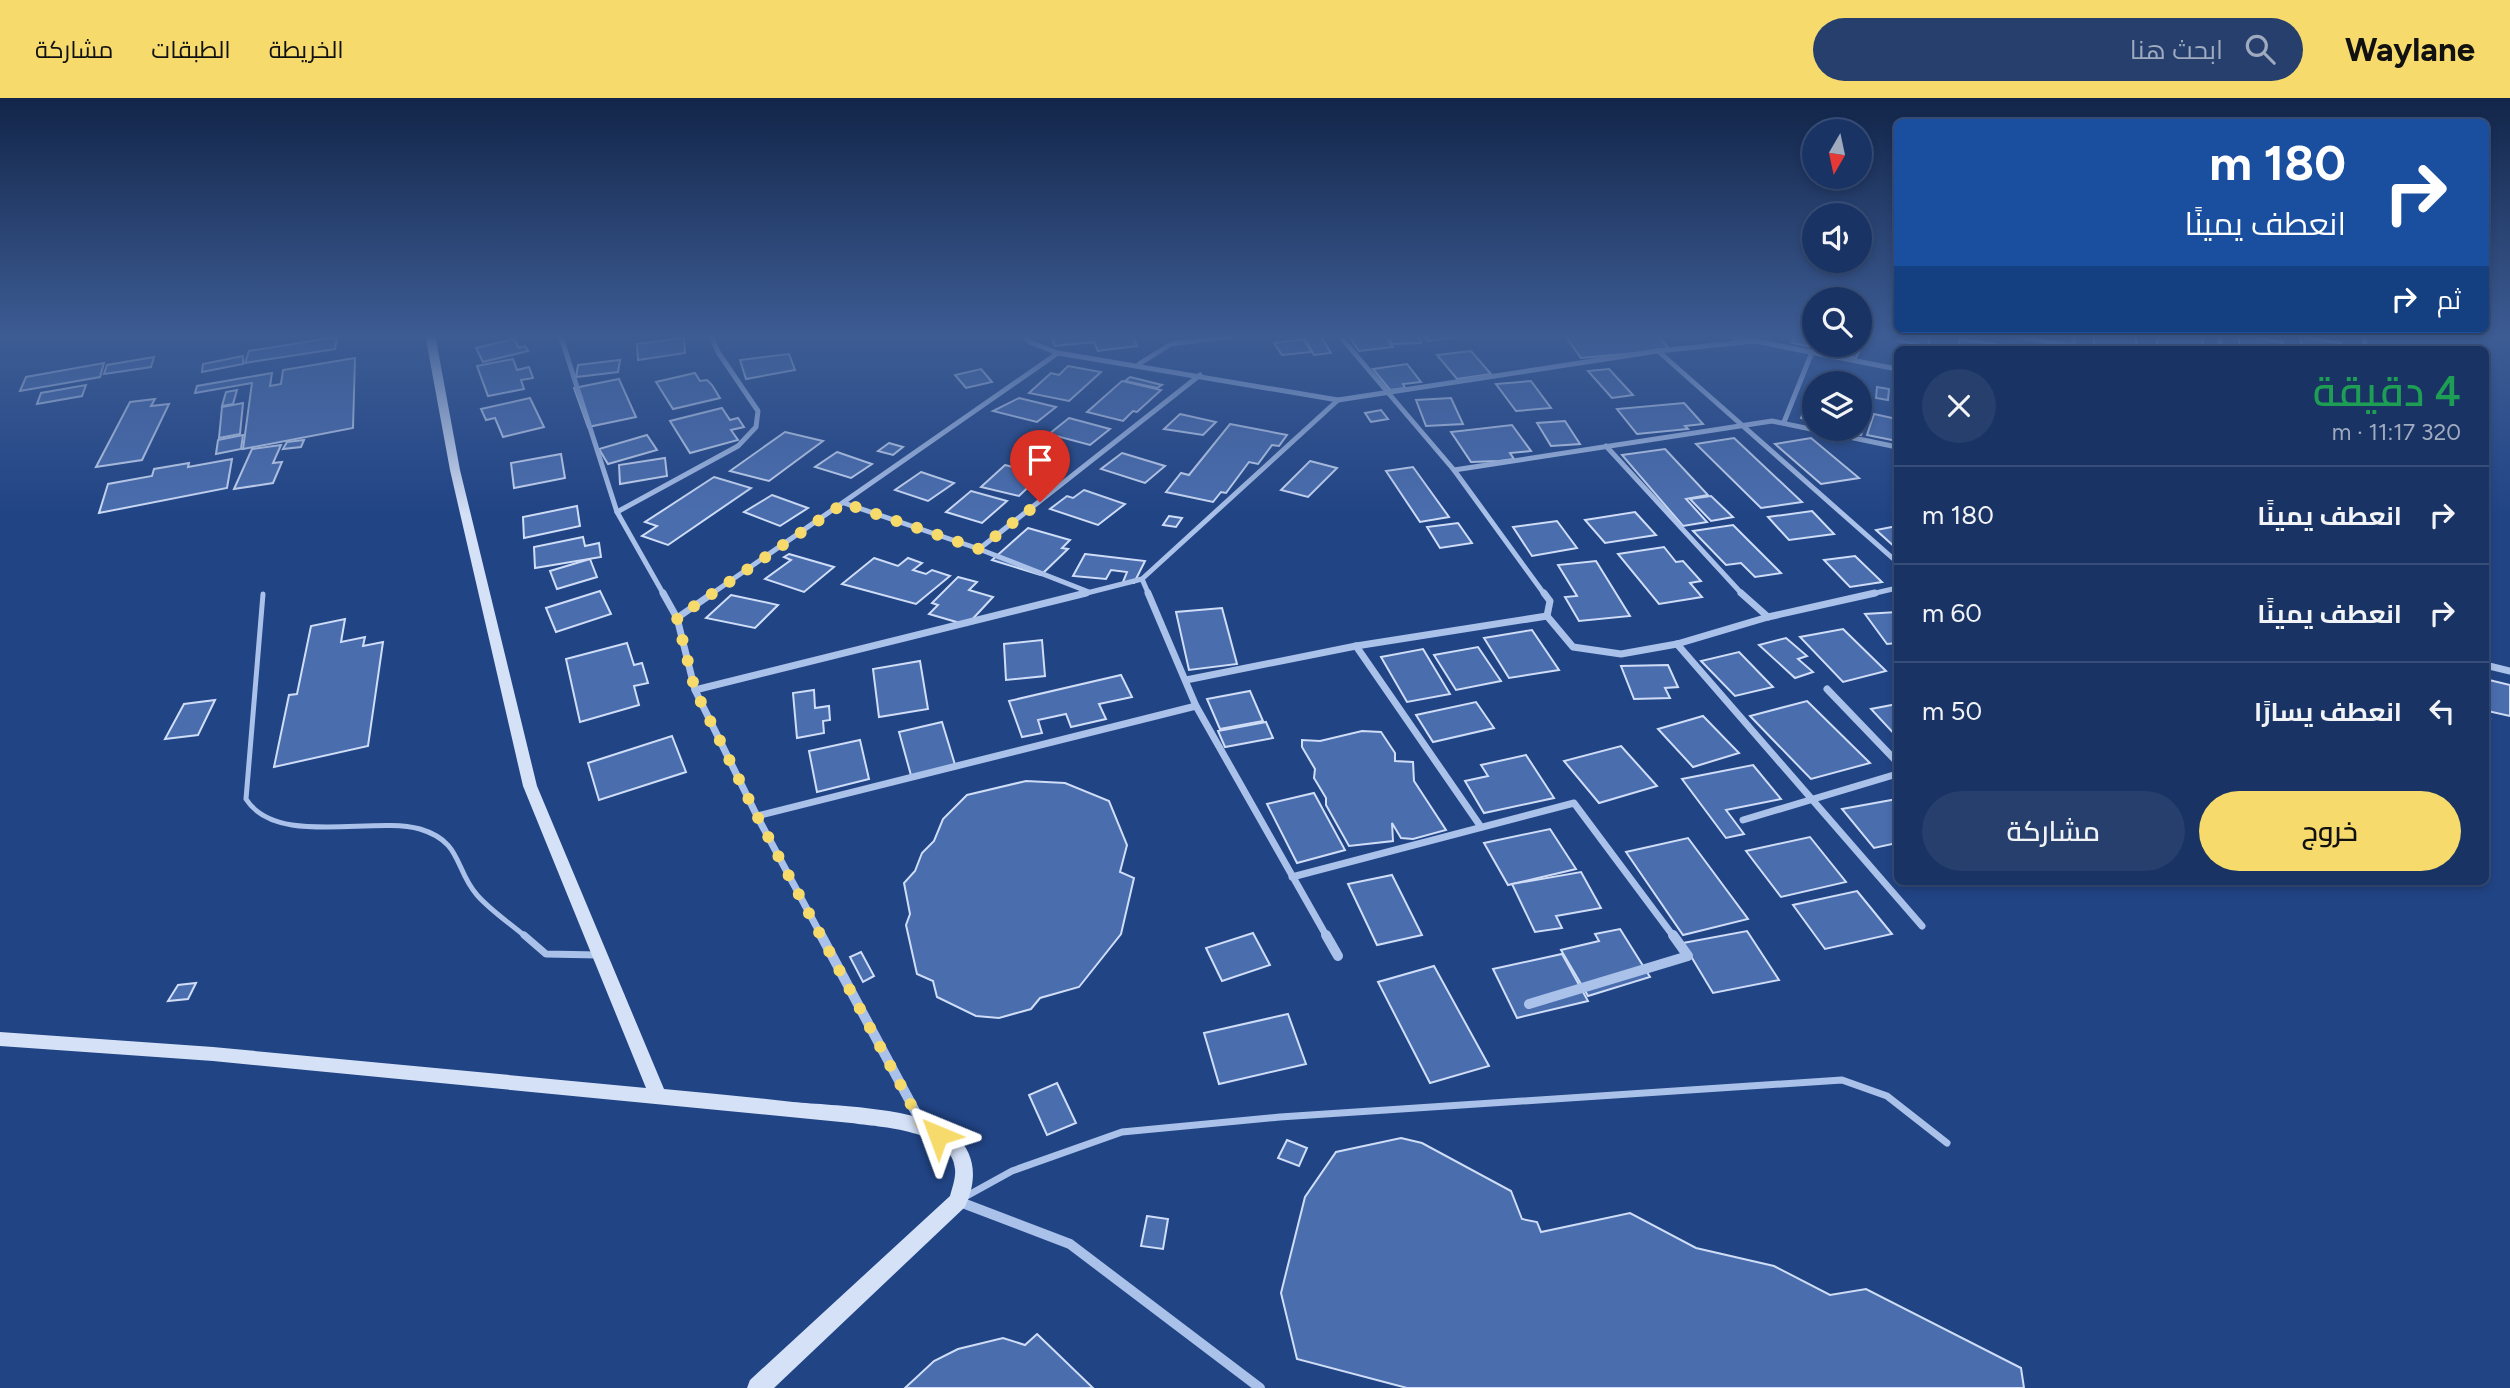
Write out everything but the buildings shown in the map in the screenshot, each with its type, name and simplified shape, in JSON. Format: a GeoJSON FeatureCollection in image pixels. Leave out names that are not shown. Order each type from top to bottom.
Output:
{"type":"FeatureCollection","features":[{"type":"Feature","properties":{"kind":"main road"},"geometry":{"type":"LineString","coordinates":[[441,394],[455,470],[530,786],[659,1098]]}},
{"type":"Feature","properties":{"kind":"main road"},"geometry":{"type":"LineString","coordinates":[[0,1039],[213,1055],[851,1115],[923,1127],[953,1142],[965,1166],[958,1201],[758,1388]]}},
{"type":"Feature","properties":{"kind":"street"},"geometry":{"type":"LineString","coordinates":[[579,394],[617,512],[677,618],[695,690],[757,816],[923,1127]]}},
{"type":"Feature","properties":{"kind":"street"},"geometry":{"type":"LineString","coordinates":[[617,512],[738,446],[754,433],[759,422],[758,411],[747,394]]}},
{"type":"Feature","properties":{"kind":"street"},"geometry":{"type":"LineString","coordinates":[[677,618],[999,394]]}},
{"type":"Feature","properties":{"kind":"street"},"geometry":{"type":"LineString","coordinates":[[979,549],[1174,394]]}},
{"type":"Feature","properties":{"kind":"street"},"geometry":{"type":"LineString","coordinates":[[1307,394],[1338,400],[1386,394]]}},
{"type":"Feature","properties":{"kind":"street"},"geometry":{"type":"LineString","coordinates":[[1388,394],[1454,470],[1549,601],[1547,616],[1573,647],[1621,654],[1677,644],[1768,617],[1894,589]]}},
{"type":"Feature","properties":{"kind":"street"},"geometry":{"type":"LineString","coordinates":[[1708,394],[1894,559]]}},
{"type":"Feature","properties":{"kind":"street"},"geometry":{"type":"LineString","coordinates":[[1784,422],[1795,394]]}},
{"type":"Feature","properties":{"kind":"street"},"geometry":{"type":"LineString","coordinates":[[695,690],[1142,579],[1338,400]]}},
{"type":"Feature","properties":{"kind":"street"},"geometry":{"type":"LineString","coordinates":[[1454,470],[1744,425],[1784,422],[1894,446]]}},
{"type":"Feature","properties":{"kind":"street"},"geometry":{"type":"LineString","coordinates":[[1606,446],[1743,595],[1768,617]]}},
{"type":"Feature","properties":{"kind":"street"},"geometry":{"type":"LineString","coordinates":[[844,503],[979,549],[1089,593]]}},
{"type":"Feature","properties":{"kind":"street"},"geometry":{"type":"LineString","coordinates":[[1142,579],[1196,706],[1338,956]]}},
{"type":"Feature","properties":{"kind":"street"},"geometry":{"type":"LineString","coordinates":[[1186,680],[1356,646],[1547,616]]}},
{"type":"Feature","properties":{"kind":"street"},"geometry":{"type":"LineString","coordinates":[[1677,644],[1922,926]]}},
{"type":"Feature","properties":{"kind":"street"},"geometry":{"type":"LineString","coordinates":[[1356,646],[1481,827]]}},
{"type":"Feature","properties":{"kind":"street"},"geometry":{"type":"LineString","coordinates":[[2489,665],[2510,671]]}},
{"type":"Feature","properties":{"kind":"street"},"geometry":{"type":"LineString","coordinates":[[1827,689],[1894,759]]}},
{"type":"Feature","properties":{"kind":"street"},"geometry":{"type":"LineString","coordinates":[[757,816],[1196,706]]}},
{"type":"Feature","properties":{"kind":"street"},"geometry":{"type":"LineString","coordinates":[[1743,820],[1894,775]]}},
{"type":"Feature","properties":{"kind":"street"},"geometry":{"type":"LineString","coordinates":[[1293,877],[1574,803],[1688,956],[1529,1004]]}},
{"type":"Feature","properties":{"kind":"street"},"geometry":{"type":"LineString","coordinates":[[958,1201],[1070,1244],[1260,1388]]}},
{"type":"Feature","properties":{"kind":"lane"},"geometry":{"type":"LineString","coordinates":[[263,594],[246,799],[252,809],[268,820],[288,824],[419,829],[434,834],[455,851],[476,894],[546,954],[601,956]]}},
{"type":"Feature","properties":{"kind":"lane"},"geometry":{"type":"LineString","coordinates":[[958,1201],[1013,1171],[1122,1132],[1280,1117],[1842,1080],[1872,1086],[1904,1106],[1947,1143]]}},
{"type":"Feature","properties":{"kind":"route"},"geometry":{"type":"LineString","coordinates":[[938,1135],[923,1127],[757,816],[695,690],[677,618],[844,503],[979,549],[1040,502]]}}]}
